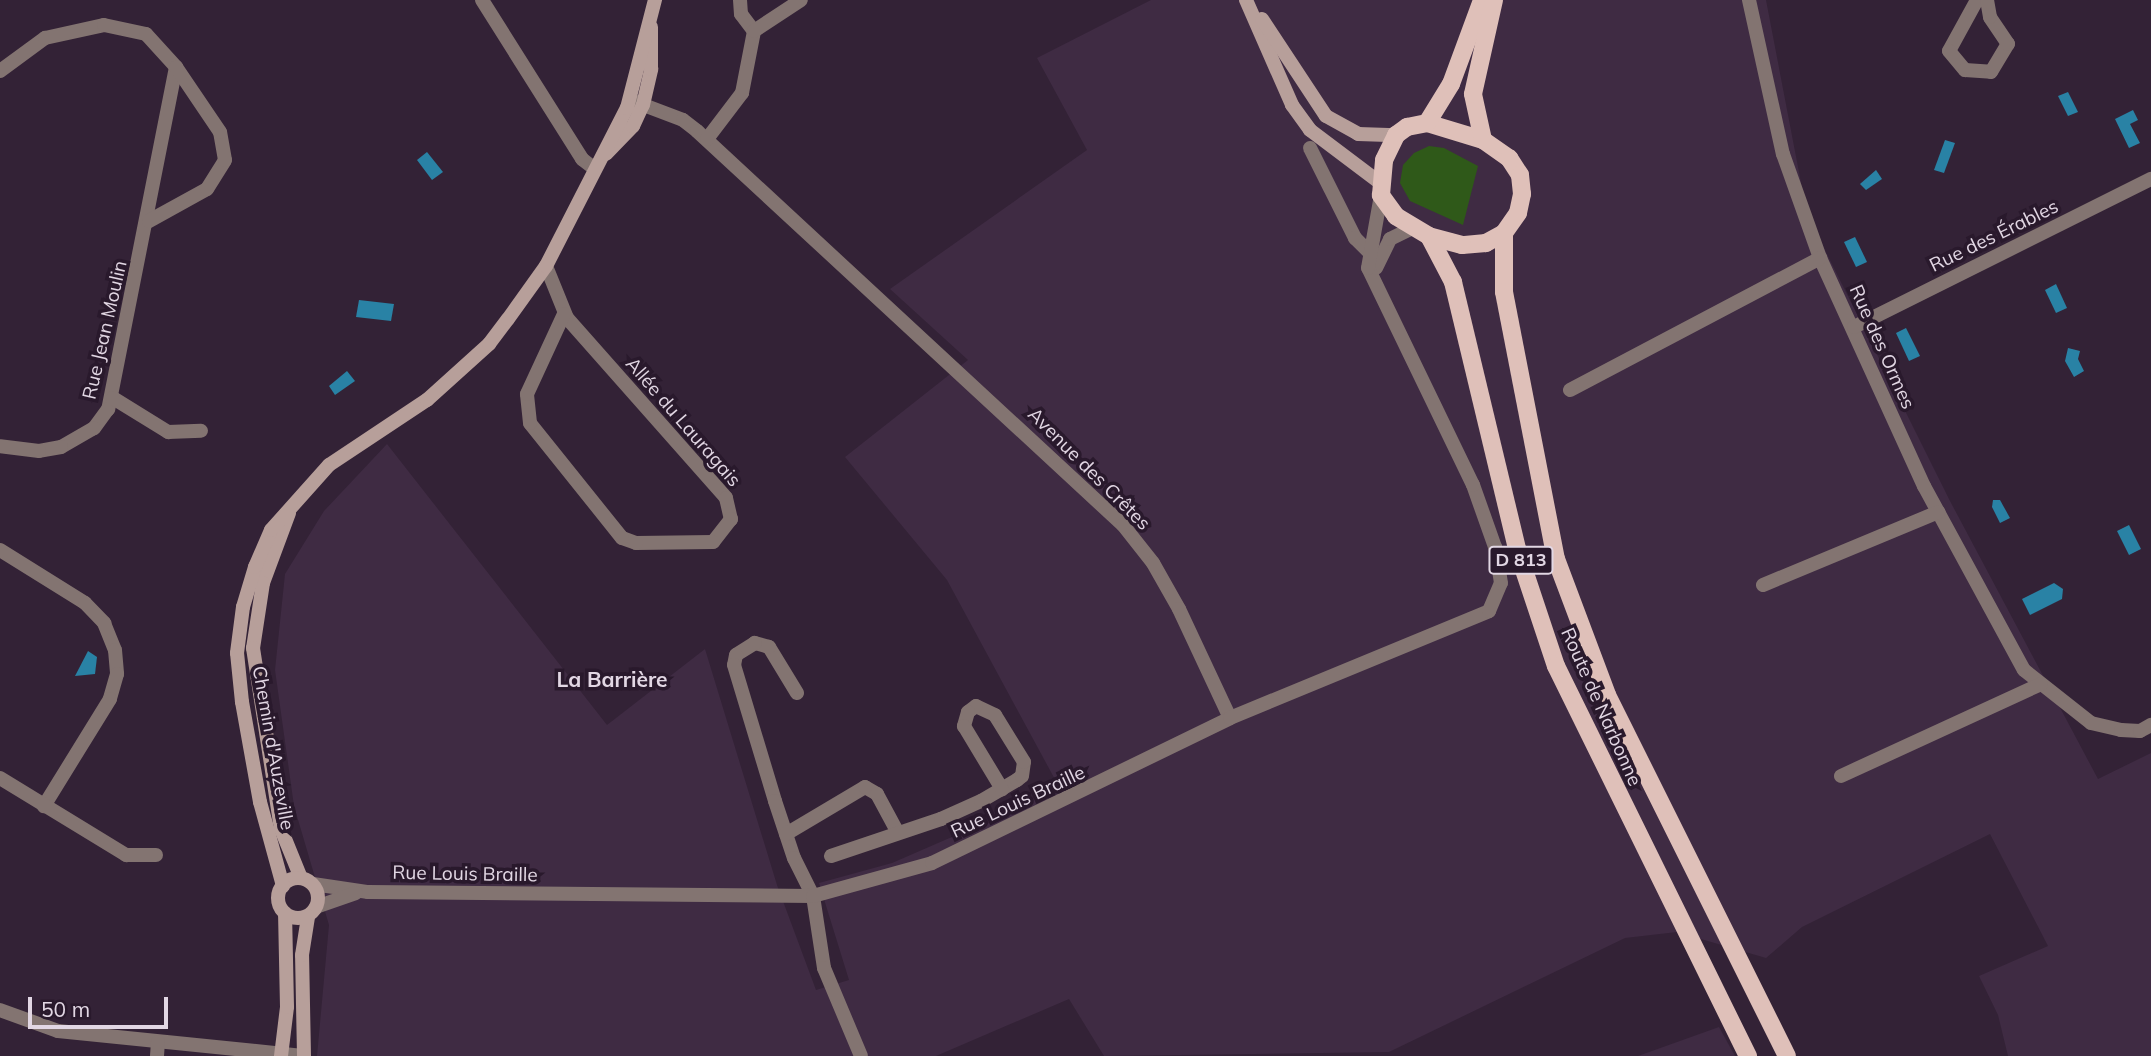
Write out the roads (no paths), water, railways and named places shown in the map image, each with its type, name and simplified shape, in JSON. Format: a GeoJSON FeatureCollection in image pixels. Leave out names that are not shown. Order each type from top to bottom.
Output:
{"type":"FeatureCollection","features":[{"type":"Feature","properties":{"kind":"main road"},"geometry":{"type":"LineString","coordinates":[[1380,189],[1396,135],[1407,127],[1427,123],[1451,84],[1482,0]]}},
{"type":"Feature","properties":{"kind":"main road"},"geometry":{"type":"LineString","coordinates":[[1483,139],[1473,94],[1494,0]]}},
{"type":"Feature","properties":{"kind":"main road","name":"D 813"},"geometry":{"type":"LineString","coordinates":[[1380,189],[1395,216],[1421,232],[1473,246],[1504,233],[1518,213],[1522,194],[1520,175],[1509,158],[1483,139],[1427,123]]}},
{"type":"Feature","properties":{"kind":"main road","name":"Route de Narbonne"},"geometry":{"type":"LineString","coordinates":[[1421,232],[1453,282],[1517,548],[1556,666],[1748,1056]]}},
{"type":"Feature","properties":{"kind":"main road","name":"Route de Narbonne"},"geometry":{"type":"LineString","coordinates":[[1504,233],[1504,292],[1556,559],[1607,695],[1787,1056]]}},
{"type":"Feature","properties":{"kind":"street"},"geometry":{"type":"LineString","coordinates":[[482,0],[582,159],[598,164]]}},
{"type":"Feature","properties":{"kind":"street","name":"Chemin d'Auzeville"},"geometry":{"type":"LineString","coordinates":[[283,886],[274,859],[248,740],[237,653],[243,607],[255,567],[271,530],[293,502],[330,465],[426,400],[489,344],[546,266],[598,164],[636,102],[655,0]]}},
{"type":"Feature","properties":{"kind":"street"},"geometry":{"type":"LineString","coordinates":[[740,0],[741,14],[754,31]]}},
{"type":"Feature","properties":{"kind":"street"},"geometry":{"type":"LineString","coordinates":[[707,139],[742,93],[754,31],[801,0]]}},
{"type":"Feature","properties":{"kind":"street"},"geometry":{"type":"LineString","coordinates":[[1247,0],[1326,116],[1358,134],[1396,135]]}},
{"type":"Feature","properties":{"kind":"street"},"geometry":{"type":"LineString","coordinates":[[1230,718],[1469,623],[1489,611],[1498,597],[1500,565],[1473,485],[1368,268],[1380,189],[1310,130],[1292,104],[1247,0]]}},
{"type":"Feature","properties":{"kind":"street","name":"Rue des Ormes"},"geometry":{"type":"LineString","coordinates":[[1749,0],[1783,154],[1820,258],[1938,512],[2024,670],[2073,712],[2105,729],[2140,731],[2151,725]]}},
{"type":"Feature","properties":{"kind":"street"},"geometry":{"type":"LineString","coordinates":[[1977,0],[1949,51],[1965,70],[1991,72],[2008,44],[1990,17],[1987,0]]}},
{"type":"Feature","properties":{"kind":"street"},"geometry":{"type":"LineString","coordinates":[[0,71],[45,38],[104,25],[146,34],[176,67],[220,132],[225,160],[207,189],[149,222]]}},
{"type":"Feature","properties":{"kind":"street","name":"Rue Jean Moulin"},"geometry":{"type":"LineString","coordinates":[[0,446],[39,451],[73,443],[94,428],[113,398],[149,222],[176,67]]}},
{"type":"Feature","properties":{"kind":"street","name":"Avenue des Crêtes"},"geometry":{"type":"LineString","coordinates":[[636,102],[683,120],[707,139],[1123,526],[1153,564],[1179,608],[1230,718]]}},
{"type":"Feature","properties":{"kind":"street"},"geometry":{"type":"LineString","coordinates":[[1310,148],[1355,238],[1371,254]]}},
{"type":"Feature","properties":{"kind":"street","name":"Rue des Érables"},"geometry":{"type":"LineString","coordinates":[[1854,327],[2151,179]]}},
{"type":"Feature","properties":{"kind":"street"},"geometry":{"type":"LineString","coordinates":[[1374,280],[1384,246],[1397,234],[1421,232]]}},
{"type":"Feature","properties":{"kind":"street"},"geometry":{"type":"LineString","coordinates":[[1570,390],[1820,258]]}},
{"type":"Feature","properties":{"kind":"street","name":"Allée du Lauragais"},"geometry":{"type":"LineString","coordinates":[[546,266],[564,314],[726,499],[731,519],[713,542],[636,543],[622,538],[530,423],[527,394],[564,314]]}},
{"type":"Feature","properties":{"kind":"street"},"geometry":{"type":"LineString","coordinates":[[113,398],[168,432],[201,431]]}},
{"type":"Feature","properties":{"kind":"street","name":"Chemin d'Auzeville"},"geometry":{"type":"LineString","coordinates":[[293,502],[263,583],[253,648],[281,829],[307,881]]}},
{"type":"Feature","properties":{"kind":"street"},"geometry":{"type":"LineString","coordinates":[[1763,585],[1938,512]]}},
{"type":"Feature","properties":{"kind":"street"},"geometry":{"type":"LineString","coordinates":[[0,550],[85,603],[104,623],[115,650],[117,674],[110,699],[44,806]]}},
{"type":"Feature","properties":{"kind":"street"},"geometry":{"type":"LineString","coordinates":[[797,693],[769,646],[755,643],[736,655],[734,665],[786,834],[813,896],[824,968],[861,1056]]}},
{"type":"Feature","properties":{"kind":"street"},"geometry":{"type":"LineString","coordinates":[[1841,776],[2040,684]]}},
{"type":"Feature","properties":{"kind":"street"},"geometry":{"type":"LineString","coordinates":[[831,856],[941,819],[1002,789],[1022,776],[1024,762],[992,710],[976,706],[968,712],[964,726],[1002,789]]}},
{"type":"Feature","properties":{"kind":"street","name":"Rue Louis Braille"},"geometry":{"type":"LineString","coordinates":[[307,881],[368,892],[813,896],[932,863],[1230,718]]}},
{"type":"Feature","properties":{"kind":"street"},"geometry":{"type":"LineString","coordinates":[[0,778],[126,855],[156,855]]}},
{"type":"Feature","properties":{"kind":"street"},"geometry":{"type":"LineString","coordinates":[[786,834],[865,788],[877,794],[898,833]]}},
{"type":"Feature","properties":{"kind":"street"},"geometry":{"type":"LineString","coordinates":[[0,1010],[58,1031],[158,1049],[282,1055],[304,1056],[302,954],[312,912],[319,896],[307,881],[283,886],[278,900],[285,913],[287,1007],[282,1055]]}},
{"type":"Feature","properties":{"kind":"street","name":"Rue Louis Braille"},"geometry":{"type":"LineString","coordinates":[[312,912],[368,892]]}},
{"type":"Feature","properties":{"kind":"street"},"geometry":{"type":"LineString","coordinates":[[285,913],[312,912]]}},
{"type":"Feature","properties":{"kind":"water"},"geometry":{"type":"Polygon","coordinates":[[[2068,92],[2078,112],[2068,116],[2058,96],[2068,92]]]}},
{"type":"Feature","properties":{"kind":"water"},"geometry":{"type":"Polygon","coordinates":[[[2133,110],[2138,120],[2130,124],[2140,143],[2129,148],[2115,119],[2133,110]]]}},
{"type":"Feature","properties":{"kind":"water"},"geometry":{"type":"Polygon","coordinates":[[[1945,140],[1955,143],[1944,173],[1934,170],[1945,140]]]}},
{"type":"Feature","properties":{"kind":"water"},"geometry":{"type":"Polygon","coordinates":[[[427,152],[443,172],[432,180],[417,160],[427,152]]]}},
{"type":"Feature","properties":{"kind":"water"},"geometry":{"type":"Polygon","coordinates":[[[1876,170],[1882,179],[1866,190],[1860,184],[1876,170]]]}},
{"type":"Feature","properties":{"kind":"water"},"geometry":{"type":"Polygon","coordinates":[[[1855,237],[1867,262],[1856,267],[1844,242],[1855,237]]]}},
{"type":"Feature","properties":{"kind":"water"},"geometry":{"type":"Polygon","coordinates":[[[2056,284],[2067,308],[2056,313],[2045,290],[2056,284]]]}},
{"type":"Feature","properties":{"kind":"water"},"geometry":{"type":"Polygon","coordinates":[[[359,300],[394,304],[391,321],[356,317],[359,300]]]}},
{"type":"Feature","properties":{"kind":"water"},"geometry":{"type":"Polygon","coordinates":[[[1906,328],[1920,356],[1909,361],[1896,333],[1906,328]]]}},
{"type":"Feature","properties":{"kind":"water"},"geometry":{"type":"Polygon","coordinates":[[[2068,348],[2080,351],[2078,359],[2084,371],[2074,377],[2065,361],[2068,348]]]}},
{"type":"Feature","properties":{"kind":"water"},"geometry":{"type":"Polygon","coordinates":[[[347,371],[355,381],[335,395],[329,386],[347,371]]]}},
{"type":"Feature","properties":{"kind":"water"},"geometry":{"type":"Polygon","coordinates":[[[1993,500],[2000,500],[2010,518],[2000,523],[1992,507],[1993,500]]]}},
{"type":"Feature","properties":{"kind":"water"},"geometry":{"type":"Polygon","coordinates":[[[2129,525],[2141,549],[2129,555],[2117,531],[2129,525]]]}},
{"type":"Feature","properties":{"kind":"water"},"geometry":{"type":"Polygon","coordinates":[[[2054,583],[2063,589],[2062,599],[2030,615],[2022,599],[2054,583]]]}},
{"type":"Feature","properties":{"kind":"water"},"geometry":{"type":"Polygon","coordinates":[[[88,651],[97,657],[95,674],[75,676],[88,651]]]}},
{"type":"Feature","properties":{"kind":"district","name":"La Barrière"},"geometry":{"type":"Point","coordinates":[612,679]}}]}
